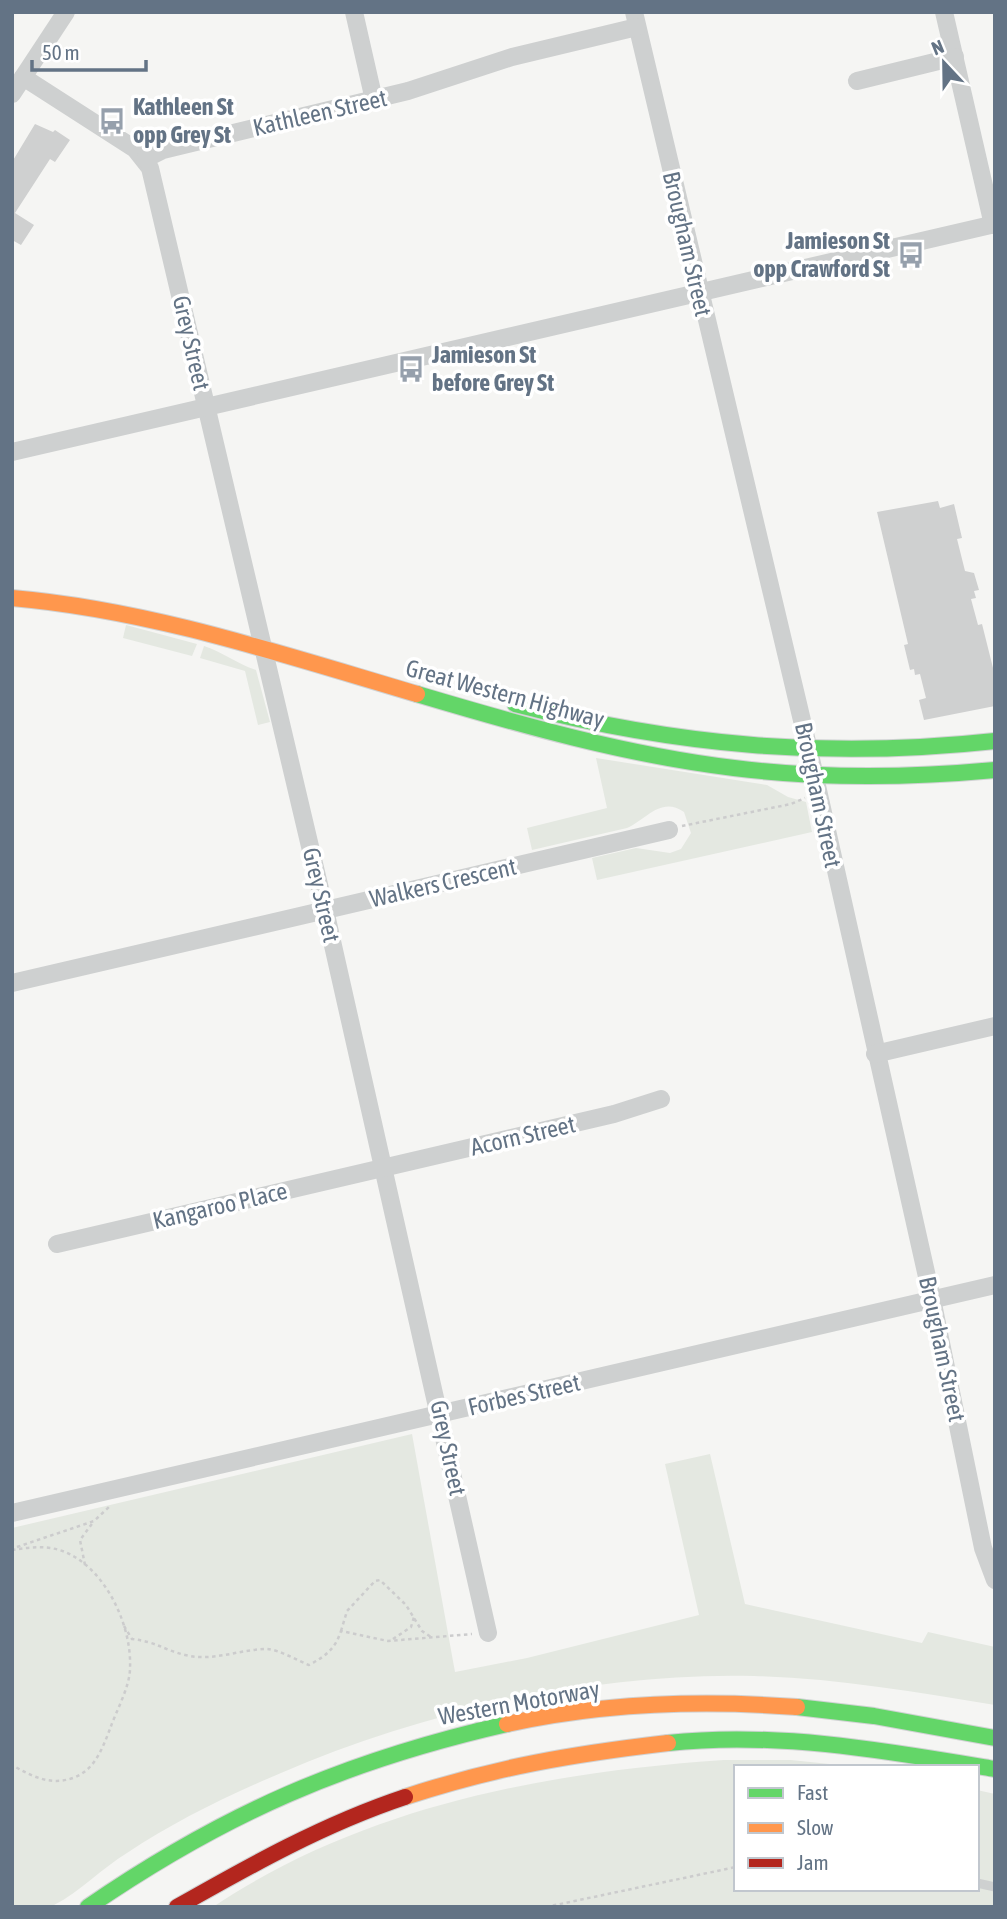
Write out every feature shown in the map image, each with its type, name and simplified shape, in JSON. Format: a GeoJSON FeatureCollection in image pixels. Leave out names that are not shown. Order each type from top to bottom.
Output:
{"type":"FeatureCollection","features":[{"type":"Feature","properties":{"kind":"main road","name":"Great Western Highway"},"geometry":{"type":"LineString","coordinates":[[12,598],[117,611],[530,727],[618,748],[736,768],[813,775],[896,776],[995,771]]}},
{"type":"Feature","properties":{"kind":"main road","name":"Great Western Highway"},"geometry":{"type":"LineString","coordinates":[[192,612],[380,665]]}},
{"type":"Feature","properties":{"kind":"main road","name":"Great Western Highway"},"geometry":{"type":"LineString","coordinates":[[500,700],[609,726],[686,739],[809,750],[911,749],[995,741]]}},
{"type":"Feature","properties":{"kind":"main road"},"geometry":{"type":"LineString","coordinates":[[684,1703],[724,1693],[760,1692],[844,1699],[995,1723]]}},
{"type":"Feature","properties":{"kind":"main road","name":"Western Motorway"},"geometry":{"type":"LineString","coordinates":[[88,1907],[220,1825],[308,1784],[366,1762],[450,1737],[528,1719],[583,1711],[684,1703],[833,1710],[995,1738]]}},
{"type":"Feature","properties":{"kind":"main road"},"geometry":{"type":"LineString","coordinates":[[177,1907],[290,1843],[370,1808],[474,1774],[581,1752],[696,1740],[775,1740],[885,1748],[974,1765]]}},
{"type":"Feature","properties":{"kind":"street"},"geometry":{"type":"LineString","coordinates":[[12,94],[66,12]]}},
{"type":"Feature","properties":{"kind":"street"},"geometry":{"type":"LineString","coordinates":[[354,12],[374,100]]}},
{"type":"Feature","properties":{"kind":"street"},"geometry":{"type":"LineString","coordinates":[[12,452],[994,224],[944,12]]}},
{"type":"Feature","properties":{"kind":"street","name":"Kathleen Street"},"geometry":{"type":"LineString","coordinates":[[145,159],[163,150],[374,100],[635,20]]}},
{"type":"Feature","properties":{"kind":"street","name":"Brougham Street"},"geometry":{"type":"LineString","coordinates":[[635,20],[809,750],[932,1299],[983,1548],[995,1580]]}},
{"type":"Feature","properties":{"kind":"street"},"geometry":{"type":"LineString","coordinates":[[858,81],[955,57]]}},
{"type":"Feature","properties":{"kind":"street"},"geometry":{"type":"LineString","coordinates":[[23,77],[135,149],[145,159]]}},
{"type":"Feature","properties":{"kind":"street","name":"Grey Street"},"geometry":{"type":"LineString","coordinates":[[145,159],[325,910],[488,1633]]}},
{"type":"Feature","properties":{"kind":"street","name":"Walkers Crescent"},"geometry":{"type":"LineString","coordinates":[[12,983],[669,830]]}},
{"type":"Feature","properties":{"kind":"street"},"geometry":{"type":"LineString","coordinates":[[875,1054],[995,1026]]}},
{"type":"Feature","properties":{"kind":"street","name":"Acorn Street"},"geometry":{"type":"LineString","coordinates":[[384,1168],[614,1114],[661,1099]]}},
{"type":"Feature","properties":{"kind":"street","name":"Kangaroo Place"},"geometry":{"type":"LineString","coordinates":[[57,1244],[384,1168]]}},
{"type":"Feature","properties":{"kind":"street","name":"Forbes Street"},"geometry":{"type":"LineString","coordinates":[[12,1513],[995,1285]]}},
{"type":"Feature","properties":{"kind":"path"},"geometry":{"type":"LineString","coordinates":[[669,830],[692,822],[791,804],[805,798]]}},
{"type":"Feature","properties":{"kind":"path"},"geometry":{"type":"LineString","coordinates":[[85,1565],[80,1554],[80,1540],[110,1506]]}},
{"type":"Feature","properties":{"kind":"path"},"geometry":{"type":"LineString","coordinates":[[12,1549],[94,1521]]}},
{"type":"Feature","properties":{"kind":"path"},"geometry":{"type":"LineString","coordinates":[[12,1549],[49,1548],[63,1551],[85,1565],[105,1585],[132,1639],[155,1642],[184,1655],[219,1656],[271,1649],[309,1665],[336,1646],[347,1611],[375,1581],[380,1580],[406,1605],[431,1637]]}},
{"type":"Feature","properties":{"kind":"path"},"geometry":{"type":"LineString","coordinates":[[388,1641],[403,1635],[411,1627],[414,1617]]}},
{"type":"Feature","properties":{"kind":"path"},"geometry":{"type":"LineString","coordinates":[[12,1765],[46,1781],[73,1778],[98,1760],[131,1669],[124,1626]]}},
{"type":"Feature","properties":{"kind":"path"},"geometry":{"type":"LineString","coordinates":[[341,1631],[388,1641],[488,1633]]}},
{"type":"Feature","properties":{"kind":"path"},"geometry":{"type":"LineString","coordinates":[[546,1907],[734,1867]]}},
{"type":"Feature","properties":{"kind":"shaded area"},"geometry":{"type":"Polygon","coordinates":[[[126,625],[197,644],[192,656],[123,638],[126,625]]]}},
{"type":"Feature","properties":{"kind":"shaded area"},"geometry":{"type":"Polygon","coordinates":[[[204,646],[256,670],[270,722],[258,725],[245,671],[200,658],[204,646]]]}},
{"type":"Feature","properties":{"kind":"shaded area"},"geometry":{"type":"Polygon","coordinates":[[[596,758],[767,785],[788,797],[806,802],[812,832],[597,880],[592,858],[636,848],[670,853],[681,849],[691,833],[684,812],[668,806],[654,811],[627,828],[532,850],[527,828],[607,808],[596,758]]]}},
{"type":"Feature","properties":{"kind":"shaded area"},"geometry":{"type":"Polygon","coordinates":[[[412,1434],[455,1672],[527,1658],[699,1615],[665,1464],[710,1454],[745,1604],[922,1643],[928,1632],[995,1647],[995,1705],[845,1683],[754,1676],[694,1676],[634,1681],[512,1700],[393,1731],[281,1773],[164,1830],[118,1859],[73,1894],[50,1907],[12,1907],[12,1528],[412,1434]]]}},
{"type":"Feature","properties":{"kind":"shaded area"},"geometry":{"type":"Polygon","coordinates":[[[724,1760],[791,1760],[839,1765],[734,1765],[734,1891],[979,1891],[979,1790],[995,1794],[995,1907],[213,1907],[271,1872],[332,1843],[394,1819],[524,1785],[657,1766],[724,1760]]]}},
{"type":"Feature","properties":{"kind":"building"},"geometry":{"type":"Polygon","coordinates":[[[35,124],[53,132],[55,130],[70,140],[55,162],[50,159],[15,213],[34,225],[21,245],[12,240],[12,162],[35,124]]]}},
{"type":"Feature","properties":{"kind":"building"},"geometry":{"type":"Polygon","coordinates":[[[938,501],[940,508],[954,504],[962,538],[957,539],[965,571],[974,573],[979,590],[974,591],[976,598],[971,599],[978,625],[982,624],[995,676],[995,706],[924,720],[919,700],[926,698],[920,674],[915,675],[914,669],[910,670],[904,645],[908,644],[877,512],[938,501]]]}},
{"type":"Feature","properties":{"kind":"traffic: fast"},"geometry":{"type":"LineString","coordinates":[[417,694],[535,728],[614,747],[734,768],[864,776],[995,770]]}},
{"type":"Feature","properties":{"kind":"traffic: fast"},"geometry":{"type":"LineString","coordinates":[[515,704],[635,730],[753,745],[872,749],[995,741]]}},
{"type":"Feature","properties":{"kind":"traffic: fast"},"geometry":{"type":"LineString","coordinates":[[797,1707],[874,1716],[995,1738]]}},
{"type":"Feature","properties":{"kind":"traffic: fast"},"geometry":{"type":"LineString","coordinates":[[88,1907],[188,1844],[288,1794],[392,1755],[507,1724]]}},
{"type":"Feature","properties":{"kind":"traffic: fast"},"geometry":{"type":"LineString","coordinates":[[668,1743],[750,1739],[791,1741],[969,1765]]}},
{"type":"Feature","properties":{"kind":"traffic: fast"},"geometry":{"type":"LineString","coordinates":[[979,1767],[995,1769]]}},
{"type":"Feature","properties":{"kind":"traffic: slow"},"geometry":{"type":"LineString","coordinates":[[12,598],[64,604],[166,623],[417,694]]}},
{"type":"Feature","properties":{"kind":"traffic: slow"},"geometry":{"type":"LineString","coordinates":[[507,1724],[579,1712],[652,1705],[797,1707]]}},
{"type":"Feature","properties":{"kind":"traffic: slow"},"geometry":{"type":"LineString","coordinates":[[405,1797],[471,1777],[535,1763],[668,1743]]}},
{"type":"Feature","properties":{"kind":"traffic: jam"},"geometry":{"type":"LineString","coordinates":[[177,1907],[317,1833],[405,1797]]}},
{"type":"Feature","properties":{"kind":"place","name":"Kathleen St opp Grey St"},"geometry":{"type":"Point","coordinates":[112,121]}},
{"type":"Feature","properties":{"kind":"place","name":"Jamieson St opp Crawford St"},"geometry":{"type":"Point","coordinates":[911,255]}},
{"type":"Feature","properties":{"kind":"place","name":"Jamieson St before Grey St"},"geometry":{"type":"Point","coordinates":[411,369]}}]}
